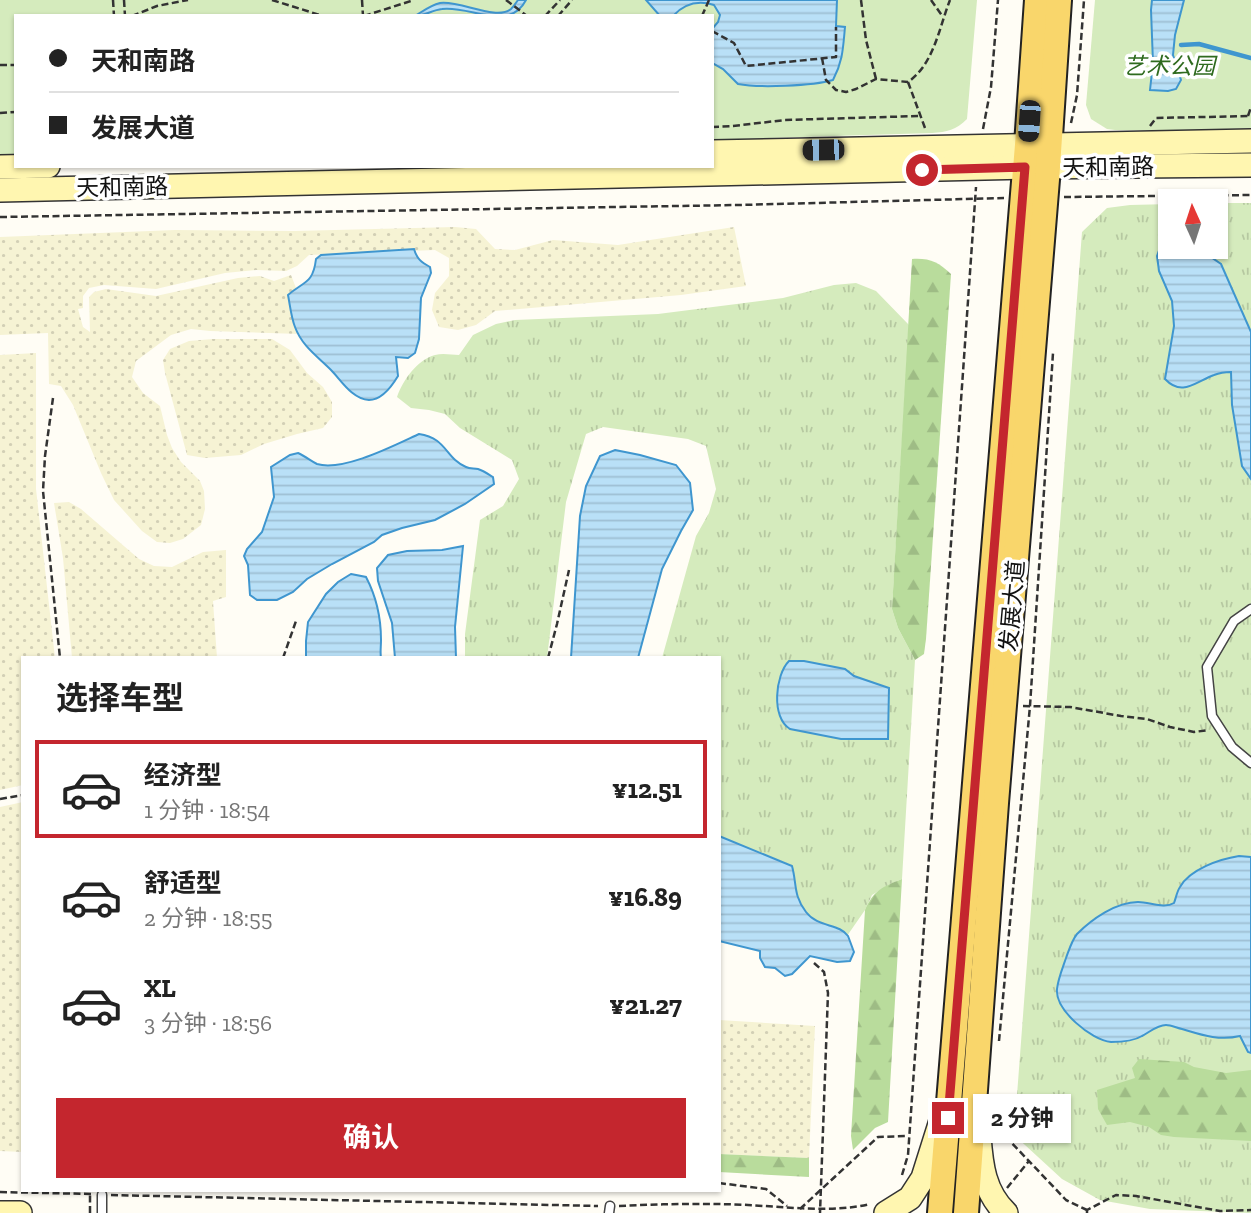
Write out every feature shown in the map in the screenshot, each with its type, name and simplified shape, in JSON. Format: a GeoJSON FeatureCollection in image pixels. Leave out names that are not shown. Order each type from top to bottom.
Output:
{"type":"FeatureCollection","features":[{"type":"Feature","properties":{"kind":"main road","name":"发展大道"},"geometry":{"type":"LineString","coordinates":[[1037,0],[1047,156]]}},
{"type":"Feature","properties":{"kind":"main road","name":"发展大道"},"geometry":{"type":"LineString","coordinates":[[966,1213],[1059,0]]}},
{"type":"Feature","properties":{"kind":"main road","name":"发展大道"},"geometry":{"type":"LineString","coordinates":[[940,1213],[952,1070],[1044,198]]}},
{"type":"Feature","properties":{"kind":"street","name":"天和南路"},"geometry":{"type":"LineString","coordinates":[[1047,156],[1137,143],[1251,141]]}},
{"type":"Feature","properties":{"kind":"street","name":"天和南路"},"geometry":{"type":"LineString","coordinates":[[714,152],[934,147],[979,157]]}},
{"type":"Feature","properties":{"kind":"street","name":"天和南路"},"geometry":{"type":"LineString","coordinates":[[714,166],[1047,156],[1251,165]]}},
{"type":"Feature","properties":{"kind":"street","name":"天和南路"},"geometry":{"type":"LineString","coordinates":[[0,190],[653,168]]}},
{"type":"Feature","properties":{"kind":"street"},"geometry":{"type":"LineString","coordinates":[[882,1207],[910,1198],[923,1178],[942,1117],[952,1070]]}},
{"type":"Feature","properties":{"kind":"street"},"geometry":{"type":"LineString","coordinates":[[976,1072],[980,1159],[985,1182],[996,1203],[1003,1204]]}},
{"type":"Feature","properties":{"kind":"street"},"geometry":{"type":"LineString","coordinates":[[0,1213],[20,1213]]}},
{"type":"Feature","properties":{"kind":"lane"},"geometry":{"type":"LineString","coordinates":[[1251,609],[1234,621],[1208,667],[1212,716],[1232,747],[1251,763]]}},
{"type":"Feature","properties":{"kind":"lane"},"geometry":{"type":"LineString","coordinates":[[102,1195],[102,1213]]}},
{"type":"Feature","properties":{"kind":"path"},"geometry":{"type":"LineString","coordinates":[[137,14],[157,6],[188,0]]}},
{"type":"Feature","properties":{"kind":"path"},"geometry":{"type":"LineString","coordinates":[[272,0],[317,14]]}},
{"type":"Feature","properties":{"kind":"path"},"geometry":{"type":"LineString","coordinates":[[370,14],[414,0]]}},
{"type":"Feature","properties":{"kind":"path"},"geometry":{"type":"LineString","coordinates":[[506,0],[524,14]]}},
{"type":"Feature","properties":{"kind":"path"},"geometry":{"type":"LineString","coordinates":[[547,14],[560,0]]}},
{"type":"Feature","properties":{"kind":"path"},"geometry":{"type":"LineString","coordinates":[[560,14],[572,0]]}},
{"type":"Feature","properties":{"kind":"path"},"geometry":{"type":"LineString","coordinates":[[861,0],[866,40],[876,79]]}},
{"type":"Feature","properties":{"kind":"path"},"geometry":{"type":"LineString","coordinates":[[931,0],[943,18]]}},
{"type":"Feature","properties":{"kind":"path"},"geometry":{"type":"LineString","coordinates":[[822,58],[826,80],[836,90],[846,92],[876,79],[908,82],[916,77],[934,47],[950,0]]}},
{"type":"Feature","properties":{"kind":"path"},"geometry":{"type":"LineString","coordinates":[[902,1175],[910,1136],[975,199],[991,88],[998,0]]}},
{"type":"Feature","properties":{"kind":"path"},"geometry":{"type":"LineString","coordinates":[[1044,198],[1047,156],[1077,95],[1084,0]]}},
{"type":"Feature","properties":{"kind":"path"},"geometry":{"type":"LineString","coordinates":[[714,32],[734,43],[746,66],[836,57],[836,27]]}},
{"type":"Feature","properties":{"kind":"path"},"geometry":{"type":"LineString","coordinates":[[908,82],[919,116],[934,147]]}},
{"type":"Feature","properties":{"kind":"path"},"geometry":{"type":"LineString","coordinates":[[1137,143],[1156,118],[1250,116],[1251,107]]}},
{"type":"Feature","properties":{"kind":"path"},"geometry":{"type":"LineString","coordinates":[[714,127],[785,120],[919,116]]}},
{"type":"Feature","properties":{"kind":"path"},"geometry":{"type":"LineString","coordinates":[[0,217],[1251,195]]}},
{"type":"Feature","properties":{"kind":"path"},"geometry":{"type":"LineString","coordinates":[[998,1051],[1030,706],[1054,349]]}},
{"type":"Feature","properties":{"kind":"path"},"geometry":{"type":"LineString","coordinates":[[53,398],[43,491],[60,656]]}},
{"type":"Feature","properties":{"kind":"path"},"geometry":{"type":"LineString","coordinates":[[549,656],[569,570]]}},
{"type":"Feature","properties":{"kind":"path"},"geometry":{"type":"LineString","coordinates":[[284,656],[296,621]]}},
{"type":"Feature","properties":{"kind":"path"},"geometry":{"type":"LineString","coordinates":[[1004,707],[1070,707],[1147,719],[1194,733],[1220,728]]}},
{"type":"Feature","properties":{"kind":"path"},"geometry":{"type":"LineString","coordinates":[[0,799],[21,794]]}},
{"type":"Feature","properties":{"kind":"path"},"geometry":{"type":"LineString","coordinates":[[814,963],[824,972],[828,993],[820,1212]]}},
{"type":"Feature","properties":{"kind":"path"},"geometry":{"type":"LineString","coordinates":[[991,1133],[992,1120],[1066,1200],[1087,1212],[1115,1195],[1136,1196],[1220,1211],[1251,1210]]}},
{"type":"Feature","properties":{"kind":"path"},"geometry":{"type":"LineString","coordinates":[[800,1209],[878,1137],[910,1136]]}},
{"type":"Feature","properties":{"kind":"path"},"geometry":{"type":"LineString","coordinates":[[1003,1204],[1029,1161]]}},
{"type":"Feature","properties":{"kind":"path"},"geometry":{"type":"LineString","coordinates":[[721,1184],[766,1189],[788,1208]]}},
{"type":"Feature","properties":{"kind":"path"},"geometry":{"type":"LineString","coordinates":[[0,1192],[609,1210],[704,1203],[820,1212],[882,1207]]}},
{"type":"Feature","properties":{"kind":"shaded area"},"geometry":{"type":"Polygon","coordinates":[[[455,227],[476,229],[495,249],[515,250],[553,240],[618,245],[734,227],[746,286],[681,295],[495,311],[476,325],[458,330],[439,327],[432,310],[435,293],[449,276],[449,258],[435,250],[309,255],[297,266],[286,271],[225,273],[156,289],[104,285],[89,288],[83,296],[83,308],[78,309],[83,327],[90,332],[89,297],[94,292],[106,289],[156,296],[238,278],[260,276],[274,281],[291,275],[296,288],[288,295],[299,334],[191,329],[171,335],[136,361],[132,377],[143,393],[160,406],[172,448],[181,462],[200,481],[204,491],[205,509],[201,525],[183,539],[170,543],[157,542],[142,531],[114,500],[73,405],[61,386],[49,384],[48,333],[0,335],[0,237],[175,230],[295,231],[455,227]]]}},
{"type":"Feature","properties":{"kind":"shaded area"},"geometry":{"type":"Polygon","coordinates":[[[272,339],[290,350],[307,373],[323,387],[332,402],[332,417],[323,428],[264,444],[241,455],[205,458],[187,455],[163,360],[170,349],[189,341],[272,339]]]}},
{"type":"Feature","properties":{"kind":"shaded area"},"geometry":{"type":"Polygon","coordinates":[[[36,353],[36,489],[55,656],[21,656],[21,785],[0,790],[0,355],[36,353]]]}},
{"type":"Feature","properties":{"kind":"shaded area"},"geometry":{"type":"Polygon","coordinates":[[[69,502],[81,509],[139,559],[154,566],[172,567],[203,552],[226,550],[226,597],[213,601],[217,656],[72,656],[63,558],[54,503],[69,502]]]}},
{"type":"Feature","properties":{"kind":"shaded area"},"geometry":{"type":"Polygon","coordinates":[[[21,802],[21,1152],[0,1151],[0,807],[21,802]]]}},
{"type":"Feature","properties":{"kind":"shaded area"},"geometry":{"type":"Polygon","coordinates":[[[721,1020],[815,1026],[809,1158],[721,1154],[721,1020]]]}},
{"type":"Feature","properties":{"kind":"green space"},"geometry":{"type":"Polygon","coordinates":[[[0,0],[977,0],[967,119],[959,126],[932,133],[769,138],[734,143],[714,143],[714,14],[14,14],[14,158],[0,158],[0,0]]]}},
{"type":"Feature","properties":{"kind":"green space","name":"艺术公园"},"geometry":{"type":"Polygon","coordinates":[[[1095,0],[1251,0],[1251,132],[1115,130],[1107,129],[1091,119],[1086,105],[1095,0]]]}},
{"type":"Feature","properties":{"kind":"green space"},"geometry":{"type":"Polygon","coordinates":[[[1228,203],[1251,203],[1251,1213],[1150,1209],[1100,1200],[1062,1179],[1014,1135],[1082,232],[1107,208],[1158,204],[1158,259],[1228,259],[1228,203]]]}},
{"type":"Feature","properties":{"kind":"green space"},"geometry":{"type":"Polygon","coordinates":[[[912,259],[933,262],[951,274],[926,639],[924,654],[915,660],[898,628],[892,609],[912,259]]]}},
{"type":"Feature","properties":{"kind":"green space"},"geometry":{"type":"Polygon","coordinates":[[[856,283],[876,291],[909,325],[892,609],[898,628],[915,660],[902,879],[872,895],[847,936],[839,928],[821,924],[807,914],[795,892],[791,865],[721,837],[721,656],[663,656],[696,536],[709,513],[716,489],[706,446],[688,439],[603,427],[586,434],[566,502],[547,656],[465,656],[465,634],[480,520],[503,506],[519,479],[512,460],[460,428],[445,414],[411,408],[397,397],[407,378],[422,361],[438,354],[459,355],[473,335],[496,324],[515,320],[658,314],[783,298],[834,285],[856,283]]]}},
{"type":"Feature","properties":{"kind":"green space"},"geometry":{"type":"Polygon","coordinates":[[[902,879],[888,1122],[875,1128],[853,1150],[851,1136],[865,910],[879,890],[902,879]]]}},
{"type":"Feature","properties":{"kind":"green space"},"geometry":{"type":"Polygon","coordinates":[[[1139,1059],[1184,1062],[1194,1067],[1226,1073],[1251,1070],[1251,1141],[1161,1135],[1149,1127],[1130,1122],[1107,1125],[1098,1109],[1097,1090],[1135,1078],[1132,1068],[1139,1059]]]}},
{"type":"Feature","properties":{"kind":"green space"},"geometry":{"type":"Polygon","coordinates":[[[721,1154],[809,1158],[809,1177],[721,1172],[721,1154]]]}},
{"type":"Feature","properties":{"kind":"water"},"geometry":{"type":"Polygon","coordinates":[[[518,0],[526,0],[519,10],[512,14],[482,14],[453,9],[418,14],[440,3],[496,13],[511,9],[518,0]]]}},
{"type":"Feature","properties":{"kind":"water"},"geometry":{"type":"Polygon","coordinates":[[[646,0],[837,0],[836,26],[845,27],[839,67],[833,80],[824,82],[772,86],[738,84],[714,64],[714,27],[720,15],[714,5],[692,4],[676,14],[658,14],[646,0]]]}},
{"type":"Feature","properties":{"kind":"water"},"geometry":{"type":"Polygon","coordinates":[[[1152,0],[1184,0],[1173,55],[1181,80],[1176,89],[1168,91],[1150,90],[1153,63],[1152,0]]]}},
{"type":"Feature","properties":{"kind":"water"},"geometry":{"type":"Polygon","coordinates":[[[414,249],[420,260],[430,267],[431,273],[421,298],[419,339],[415,353],[408,358],[396,357],[398,376],[386,392],[378,398],[363,399],[347,388],[302,340],[294,323],[288,295],[310,278],[316,259],[321,255],[414,249]]]}},
{"type":"Feature","properties":{"kind":"water"},"geometry":{"type":"Polygon","coordinates":[[[1158,253],[1158,259],[1214,259],[1221,264],[1251,332],[1251,479],[1242,466],[1232,405],[1231,372],[1216,374],[1183,387],[1177,387],[1165,379],[1174,326],[1172,301],[1159,271],[1157,256],[1158,253]]]}},
{"type":"Feature","properties":{"kind":"water"},"geometry":{"type":"Polygon","coordinates":[[[419,434],[441,444],[459,463],[493,477],[494,484],[435,520],[382,535],[277,600],[257,600],[250,595],[248,565],[244,556],[262,532],[274,497],[271,467],[298,453],[317,464],[341,464],[369,456],[419,434]]]}},
{"type":"Feature","properties":{"kind":"water"},"geometry":{"type":"Polygon","coordinates":[[[615,450],[676,465],[690,483],[693,510],[662,569],[639,656],[571,656],[580,516],[586,486],[600,456],[615,450]]]}},
{"type":"Feature","properties":{"kind":"water"},"geometry":{"type":"Polygon","coordinates":[[[463,546],[455,627],[456,656],[395,656],[392,623],[378,581],[377,568],[388,555],[407,551],[442,550],[463,546]]]}},
{"type":"Feature","properties":{"kind":"water"},"geometry":{"type":"Polygon","coordinates":[[[351,574],[366,577],[377,608],[381,656],[306,656],[308,622],[326,594],[351,574]]]}},
{"type":"Feature","properties":{"kind":"water"},"geometry":{"type":"Polygon","coordinates":[[[789,661],[804,661],[845,669],[854,676],[889,688],[888,739],[841,739],[790,729],[780,716],[777,696],[784,667],[789,661]]]}},
{"type":"Feature","properties":{"kind":"water"},"geometry":{"type":"Polygon","coordinates":[[[721,837],[792,866],[797,895],[806,912],[816,921],[844,932],[854,952],[850,961],[837,962],[810,956],[792,974],[785,976],[775,968],[765,967],[760,951],[721,941],[721,837]]]}},
{"type":"Feature","properties":{"kind":"water"},"geometry":{"type":"Polygon","coordinates":[[[1239,856],[1251,857],[1251,1053],[1240,1036],[1211,1037],[1166,1025],[1135,1039],[1111,1042],[1094,1036],[1076,1023],[1062,1006],[1057,989],[1068,952],[1077,934],[1097,917],[1121,905],[1138,902],[1170,905],[1174,903],[1185,881],[1198,870],[1239,856]]]}},
{"type":"Feature","properties":{"kind":"waterway"},"geometry":{"type":"LineString","coordinates":[[1181,45],[1199,44],[1251,58]]}},
{"type":"Feature","properties":{"kind":"route"},"geometry":{"type":"LineString","coordinates":[[922,170],[1025,167],[948,1118]]}}]}
